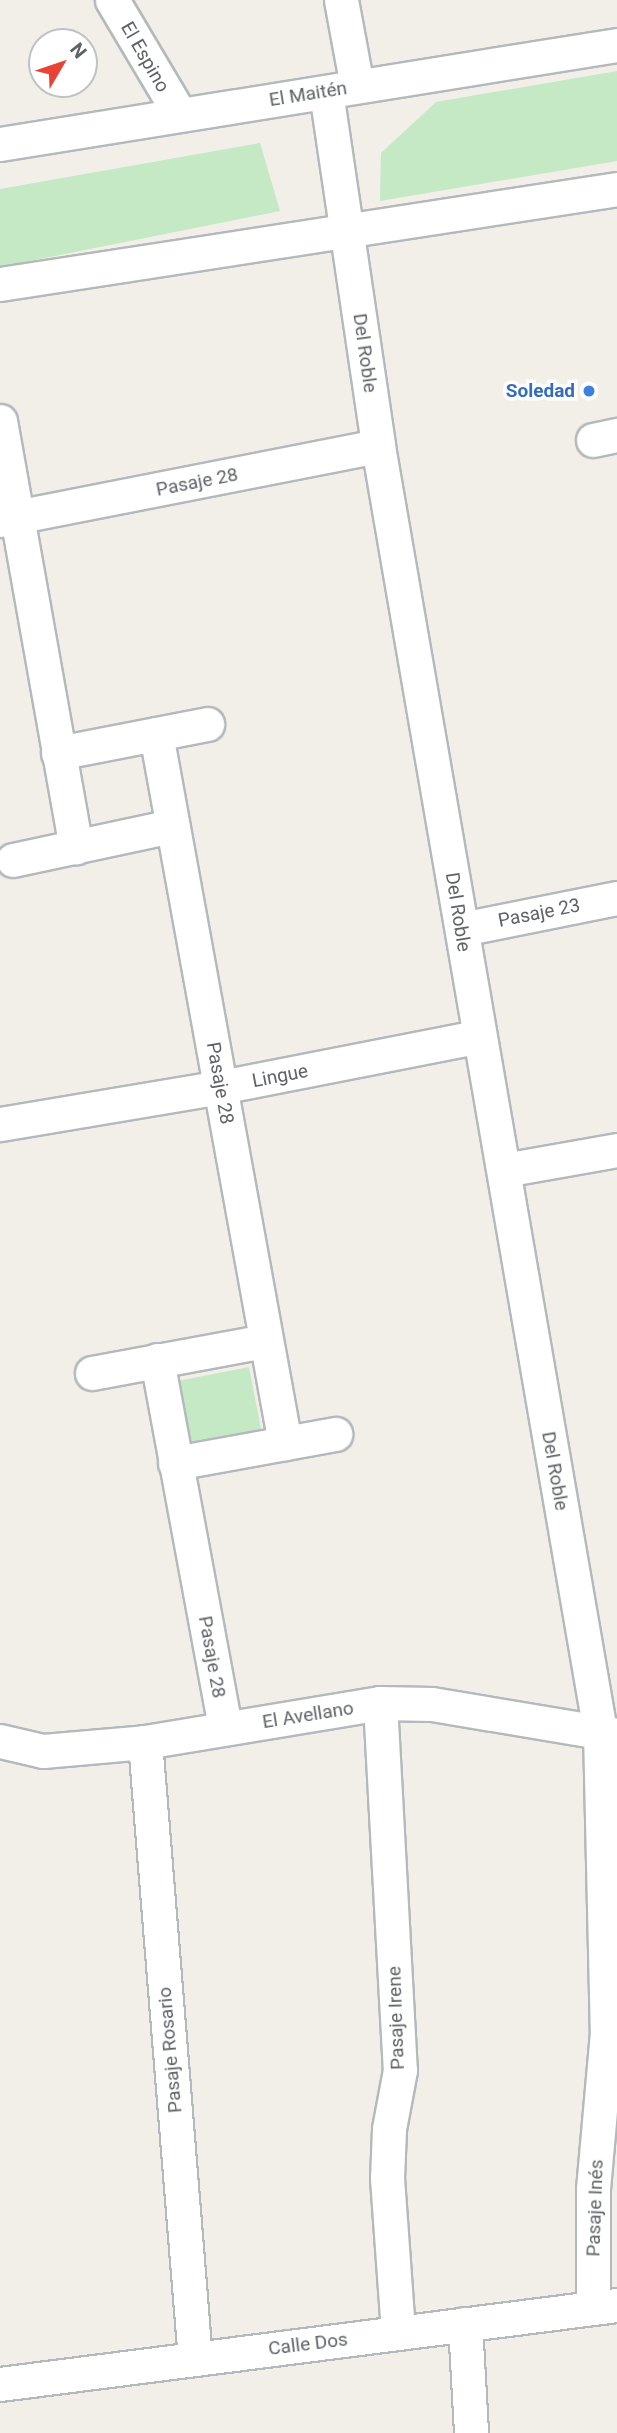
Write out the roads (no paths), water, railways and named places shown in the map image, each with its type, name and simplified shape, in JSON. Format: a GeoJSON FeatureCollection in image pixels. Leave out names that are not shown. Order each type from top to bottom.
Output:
{"type":"FeatureCollection","features":[{"type":"Feature","properties":{"kind":"street","name":"El Espino"},"geometry":{"type":"LineString","coordinates":[[112,0],[179,113]]}},
{"type":"Feature","properties":{"kind":"street","name":"Del Roble"},"geometry":{"type":"LineString","coordinates":[[341,0],[349,233],[378,446],[462,929],[477,1037],[608,1733]]}},
{"type":"Feature","properties":{"kind":"street","name":"El Maitén"},"geometry":{"type":"LineString","coordinates":[[0,144],[179,113],[617,45]]}},
{"type":"Feature","properties":{"kind":"street"},"geometry":{"type":"LineString","coordinates":[[0,284],[349,233],[617,189]]}},
{"type":"Feature","properties":{"kind":"street"},"geometry":{"type":"LineString","coordinates":[[0,421],[8,519],[76,847]]}},
{"type":"Feature","properties":{"kind":"street","name":"Pasaje 28"},"geometry":{"type":"LineString","coordinates":[[8,519],[378,446]]}},
{"type":"Feature","properties":{"kind":"street"},"geometry":{"type":"LineString","coordinates":[[58,753],[207,724]]}},
{"type":"Feature","properties":{"kind":"street","name":"Pasaje 28"},"geometry":{"type":"LineString","coordinates":[[156,734],[221,1087],[264,1341],[285,1443]]}},
{"type":"Feature","properties":{"kind":"street"},"geometry":{"type":"LineString","coordinates":[[13,860],[172,826]]}},
{"type":"Feature","properties":{"kind":"street","name":"Pasaje 23"},"geometry":{"type":"LineString","coordinates":[[462,929],[617,898]]}},
{"type":"Feature","properties":{"kind":"street","name":"Lingue"},"geometry":{"type":"LineString","coordinates":[[0,1124],[221,1087],[477,1037]]}},
{"type":"Feature","properties":{"kind":"street"},"geometry":{"type":"LineString","coordinates":[[504,1170],[617,1150]]}},
{"type":"Feature","properties":{"kind":"street"},"geometry":{"type":"LineString","coordinates":[[92,1373],[264,1341]]}},
{"type":"Feature","properties":{"kind":"street","name":"Pasaje 28"},"geometry":{"type":"LineString","coordinates":[[157,1360],[225,1728]]}},
{"type":"Feature","properties":{"kind":"street"},"geometry":{"type":"LineString","coordinates":[[176,1463],[335,1434]]}},
{"type":"Feature","properties":{"kind":"street","name":"El Avellano"},"geometry":{"type":"LineString","coordinates":[[0,1741],[43,1751],[145,1742],[380,1703],[432,1703],[608,1733]]}},
{"type":"Feature","properties":{"kind":"street","name":"Pasaje Irene"},"geometry":{"type":"LineString","coordinates":[[380,1703],[400,2070],[389,2129],[387,2178],[398,2332]]}},
{"type":"Feature","properties":{"kind":"street","name":"Pasaje Inés"},"geometry":{"type":"LineString","coordinates":[[605,2306],[593,2189],[607,2032],[608,1733]]}},
{"type":"Feature","properties":{"kind":"street","name":"Pasaje Rosario"},"geometry":{"type":"LineString","coordinates":[[145,1742],[195,2358]]}},
{"type":"Feature","properties":{"kind":"street","name":"Calle Dos"},"geometry":{"type":"LineString","coordinates":[[0,2384],[605,2306]]}},
{"type":"Feature","properties":{"kind":"street"},"geometry":{"type":"LineString","coordinates":[[465,2324],[471,2433]]}},
{"type":"Feature","properties":{"kind":"place","name":"Soledad"},"geometry":{"type":"Point","coordinates":[589,391]}}]}
